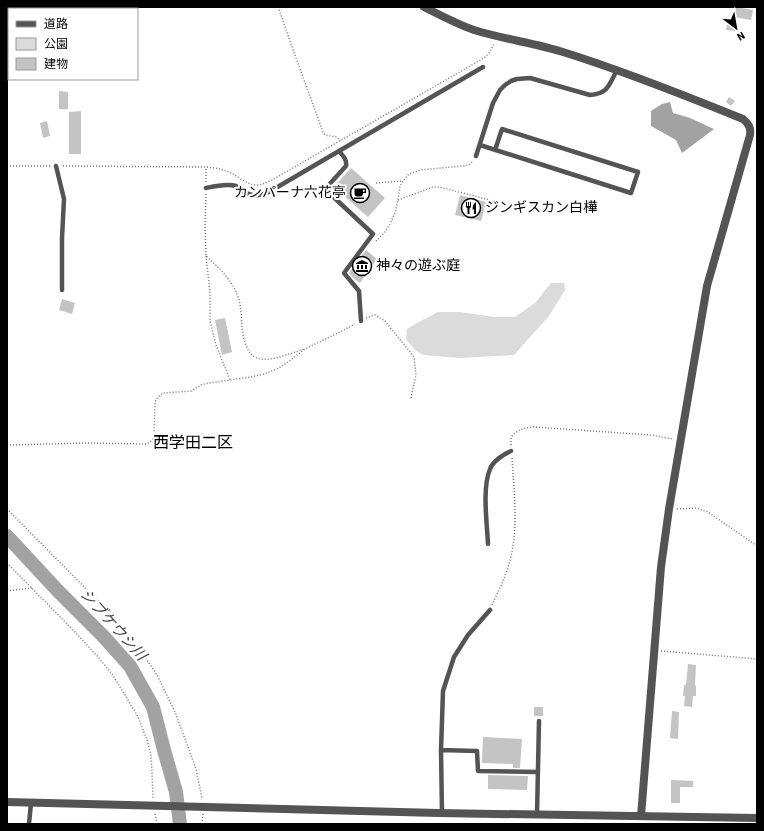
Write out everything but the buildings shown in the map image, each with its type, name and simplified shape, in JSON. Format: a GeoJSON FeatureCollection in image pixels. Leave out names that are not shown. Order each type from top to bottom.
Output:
{"type":"FeatureCollection","features":[{"type":"Feature","properties":{"kind":"street"},"geometry":{"type":"LineString","coordinates":[[424,7],[473,29],[555,50],[617,70],[743,119],[747,123],[750,130],[707,286],[669,509],[661,567],[641,816]]}},
{"type":"Feature","properties":{"kind":"street"},"geometry":{"type":"LineString","coordinates":[[7,802],[442,813],[757,818]]}},
{"type":"Feature","properties":{"kind":"lane"},"geometry":{"type":"LineString","coordinates":[[206,188],[228,185],[236,186],[252,195],[260,195],[269,192],[483,67]]}},
{"type":"Feature","properties":{"kind":"lane"},"geometry":{"type":"LineString","coordinates":[[476,156],[496,96],[505,85],[511,81],[530,78],[590,95],[596,95],[606,90],[617,70]]}},
{"type":"Feature","properties":{"kind":"lane"},"geometry":{"type":"LineString","coordinates":[[480,145],[495,150],[631,193],[638,172],[502,129],[495,150]]}},
{"type":"Feature","properties":{"kind":"lane"},"geometry":{"type":"LineString","coordinates":[[339,152],[345,158],[346,166],[325,189],[373,234],[344,273],[360,290],[361,320]]}},
{"type":"Feature","properties":{"kind":"lane"},"geometry":{"type":"LineString","coordinates":[[56,166],[64,199],[62,290]]}},
{"type":"Feature","properties":{"kind":"lane"},"geometry":{"type":"LineString","coordinates":[[488,544],[486,490],[490,467],[502,456],[511,451]]}},
{"type":"Feature","properties":{"kind":"lane"},"geometry":{"type":"LineString","coordinates":[[442,813],[441,750],[443,691],[454,657],[468,635],[490,610]]}},
{"type":"Feature","properties":{"kind":"lane"},"geometry":{"type":"LineString","coordinates":[[537,815],[539,721]]}},
{"type":"Feature","properties":{"kind":"lane"},"geometry":{"type":"LineString","coordinates":[[441,750],[477,751],[478,771],[538,772]]}},
{"type":"Feature","properties":{"kind":"lane"},"geometry":{"type":"LineString","coordinates":[[29,824],[31,803]]}},
{"type":"Feature","properties":{"kind":"path"},"geometry":{"type":"LineString","coordinates":[[278,7],[323,132],[326,135],[337,137],[340,141]]}},
{"type":"Feature","properties":{"kind":"path"},"geometry":{"type":"LineString","coordinates":[[7,166],[206,167],[220,169],[248,183],[257,185],[272,180],[484,58],[489,53],[496,36]]}},
{"type":"Feature","properties":{"kind":"path"},"geometry":{"type":"LineString","coordinates":[[373,244],[384,233],[390,224],[395,213],[400,186],[409,174],[420,170],[469,165],[476,156]]}},
{"type":"Feature","properties":{"kind":"path"},"geometry":{"type":"LineString","coordinates":[[206,167],[205,224],[206,256],[210,292],[210,321],[216,345],[230,380]]}},
{"type":"Feature","properties":{"kind":"path"},"geometry":{"type":"LineString","coordinates":[[376,182],[403,181]]}},
{"type":"Feature","properties":{"kind":"path"},"geometry":{"type":"LineString","coordinates":[[398,200],[433,187],[439,187],[490,200]]}},
{"type":"Feature","properties":{"kind":"path"},"geometry":{"type":"LineString","coordinates":[[206,256],[232,283],[238,296],[242,331],[247,348],[253,356],[261,359],[274,359],[335,335],[361,320],[375,315],[385,321],[414,357],[416,375],[411,398]]}},
{"type":"Feature","properties":{"kind":"path"},"geometry":{"type":"LineString","coordinates":[[7,445],[89,443],[146,444],[154,438],[155,402],[163,393],[191,391],[201,385],[264,374],[279,368],[305,348]]}},
{"type":"Feature","properties":{"kind":"path"},"geometry":{"type":"LineString","coordinates":[[490,610],[507,572],[514,535],[515,515],[511,437],[519,430],[534,427],[651,435],[681,440]]}},
{"type":"Feature","properties":{"kind":"path"},"geometry":{"type":"LineString","coordinates":[[7,509],[106,609],[133,641],[160,680],[175,712],[196,769],[201,790],[201,807]]}},
{"type":"Feature","properties":{"kind":"path"},"geometry":{"type":"LineString","coordinates":[[669,509],[702,509],[757,546]]}},
{"type":"Feature","properties":{"kind":"path"},"geometry":{"type":"LineString","coordinates":[[7,563],[99,658],[112,674],[138,717],[151,755],[156,824]]}},
{"type":"Feature","properties":{"kind":"path"},"geometry":{"type":"LineString","coordinates":[[7,591],[32,588]]}},
{"type":"Feature","properties":{"kind":"path"},"geometry":{"type":"LineString","coordinates":[[654,651],[757,658]]}},
{"type":"Feature","properties":{"kind":"green space"},"geometry":{"type":"Polygon","coordinates":[[[551,283],[564,283],[565,290],[549,316],[514,355],[459,358],[424,355],[416,351],[406,339],[407,329],[438,312],[460,312],[494,317],[515,317],[535,303],[551,283]]]}},
{"type":"Feature","properties":{"kind":"shaded area"},"geometry":{"type":"Polygon","coordinates":[[[670,102],[673,113],[690,118],[714,129],[682,153],[676,140],[651,126],[651,111],[662,104],[670,102]]]}},
{"type":"Feature","properties":{"kind":"waterway","name":"シブケウシ川"},"geometry":{"type":"LineString","coordinates":[[7,536],[130,666],[153,707],[176,792],[180,824]]}},
{"type":"Feature","properties":{"kind":"place","name":"カンパーナ六花亭"},"geometry":{"type":"Point","coordinates":[360,193]}},
{"type":"Feature","properties":{"kind":"place","name":"ジンギスカン白樺"},"geometry":{"type":"Point","coordinates":[471,208]}},
{"type":"Feature","properties":{"kind":"place","name":"神々の遊ぶ庭"},"geometry":{"type":"Point","coordinates":[362,266]}},
{"type":"Feature","properties":{"kind":"district","name":"西学田二区"},"geometry":{"type":"Point","coordinates":[193,443]}}]}
